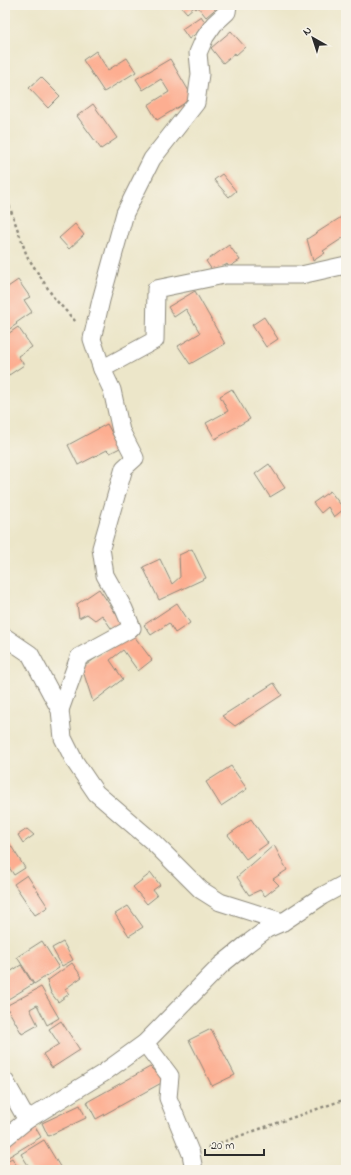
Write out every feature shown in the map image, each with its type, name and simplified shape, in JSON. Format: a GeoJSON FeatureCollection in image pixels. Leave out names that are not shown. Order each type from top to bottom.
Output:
{"type":"FeatureCollection","features":[{"type":"Feature","properties":{"kind":"street"},"geometry":{"type":"LineString","coordinates":[[60,710],[79,657],[132,628],[124,609],[105,575],[101,548],[124,468],[135,458],[121,430],[112,390],[102,369],[92,340],[101,300],[125,213],[152,159],[196,103],[200,74],[198,53],[204,37],[214,24],[227,12],[228,5]]}},
{"type":"Feature","properties":{"kind":"street"},"geometry":{"type":"LineString","coordinates":[[102,369],[155,340],[156,289],[224,275],[301,275],[346,265]]}},
{"type":"Feature","properties":{"kind":"street"},"geometry":{"type":"LineString","coordinates":[[5,637],[30,654],[60,710],[63,738],[75,762],[96,793],[153,842],[201,890],[220,902],[283,922]]}},
{"type":"Feature","properties":{"kind":"street"},"geometry":{"type":"LineString","coordinates":[[5,1138],[27,1120],[102,1074],[145,1043],[221,965],[267,929],[283,922],[322,896],[346,883]]}},
{"type":"Feature","properties":{"kind":"street"},"geometry":{"type":"LineString","coordinates":[[145,1043],[170,1076],[168,1098],[191,1154],[194,1170]]}},
{"type":"Feature","properties":{"kind":"street"},"geometry":{"type":"LineString","coordinates":[[5,1081],[27,1120]]}},
{"type":"Feature","properties":{"kind":"path"},"geometry":{"type":"LineString","coordinates":[[5,194],[27,256],[54,298],[92,340]]}},
{"type":"Feature","properties":{"kind":"path"},"geometry":{"type":"LineString","coordinates":[[191,1154],[346,1098]]}},
{"type":"Feature","properties":{"kind":"building"},"geometry":{"type":"Polygon","coordinates":[[[180,5],[220,5],[206,17],[198,7],[196,9],[194,7],[187,13],[180,5]]]}},
{"type":"Feature","properties":{"kind":"building"},"geometry":{"type":"Polygon","coordinates":[[[201,16],[207,25],[189,39],[182,29],[201,16]]]}},
{"type":"Feature","properties":{"kind":"building"},"geometry":{"type":"Polygon","coordinates":[[[231,31],[245,47],[223,63],[211,48],[231,31]]]}},
{"type":"Feature","properties":{"kind":"building"},"geometry":{"type":"Polygon","coordinates":[[[96,51],[108,70],[127,58],[136,72],[104,92],[83,60],[96,51]]]}},
{"type":"Feature","properties":{"kind":"building"},"geometry":{"type":"Polygon","coordinates":[[[170,59],[193,98],[157,120],[148,105],[169,92],[161,79],[143,90],[136,79],[170,59]]]}},
{"type":"Feature","properties":{"kind":"building"},"geometry":{"type":"Polygon","coordinates":[[[41,77],[60,96],[48,108],[29,88],[41,77]]]}},
{"type":"Feature","properties":{"kind":"building"},"geometry":{"type":"Polygon","coordinates":[[[93,104],[117,138],[101,149],[77,116],[93,104]]]}},
{"type":"Feature","properties":{"kind":"building"},"geometry":{"type":"Polygon","coordinates":[[[222,174],[236,191],[229,197],[214,180],[222,174]]]}},
{"type":"Feature","properties":{"kind":"building"},"geometry":{"type":"Polygon","coordinates":[[[346,214],[346,236],[323,251],[325,253],[313,261],[307,239],[346,214]]]}},
{"type":"Feature","properties":{"kind":"building"},"geometry":{"type":"Polygon","coordinates":[[[75,224],[84,235],[69,249],[59,238],[75,224]]]}},
{"type":"Feature","properties":{"kind":"building"},"geometry":{"type":"Polygon","coordinates":[[[229,245],[240,260],[229,267],[227,264],[214,273],[206,261],[229,245]]]}},
{"type":"Feature","properties":{"kind":"building"},"geometry":{"type":"Polygon","coordinates":[[[18,280],[30,297],[24,300],[32,312],[5,332],[5,289],[18,280]]]}},
{"type":"Feature","properties":{"kind":"building"},"geometry":{"type":"Polygon","coordinates":[[[195,291],[225,344],[190,364],[178,346],[200,333],[186,309],[174,317],[168,307],[195,291]]]}},
{"type":"Feature","properties":{"kind":"building"},"geometry":{"type":"Polygon","coordinates":[[[264,317],[278,339],[266,347],[252,325],[264,317]]]}},
{"type":"Feature","properties":{"kind":"building"},"geometry":{"type":"Polygon","coordinates":[[[18,327],[32,347],[18,356],[24,365],[9,375],[5,368],[5,336],[18,327]]]}},
{"type":"Feature","properties":{"kind":"building"},"geometry":{"type":"Polygon","coordinates":[[[232,389],[250,419],[215,439],[206,423],[228,411],[220,396],[232,389]]]}},
{"type":"Feature","properties":{"kind":"building"},"geometry":{"type":"Polygon","coordinates":[[[107,424],[120,448],[110,453],[107,450],[78,465],[68,445],[107,424]]]}},
{"type":"Feature","properties":{"kind":"building"},"geometry":{"type":"Polygon","coordinates":[[[269,464],[285,488],[270,497],[255,474],[269,464]]]}},
{"type":"Feature","properties":{"kind":"building"},"geometry":{"type":"Polygon","coordinates":[[[330,491],[344,509],[334,517],[328,507],[321,513],[313,503],[330,491]]]}},
{"type":"Feature","properties":{"kind":"building"},"geometry":{"type":"Polygon","coordinates":[[[192,549],[206,578],[159,600],[143,567],[160,559],[172,584],[180,577],[179,555],[192,549]]]}},
{"type":"Feature","properties":{"kind":"building"},"geometry":{"type":"Polygon","coordinates":[[[99,589],[123,624],[113,631],[102,615],[95,620],[87,614],[79,618],[77,604],[99,589]]]}},
{"type":"Feature","properties":{"kind":"building"},"geometry":{"type":"Polygon","coordinates":[[[177,603],[190,623],[175,633],[169,623],[151,635],[144,625],[177,603]]]}},
{"type":"Feature","properties":{"kind":"building"},"geometry":{"type":"Polygon","coordinates":[[[131,632],[152,660],[138,671],[123,650],[110,660],[123,679],[93,702],[82,668],[131,632]]]}},
{"type":"Feature","properties":{"kind":"building"},"geometry":{"type":"Polygon","coordinates":[[[274,683],[282,695],[235,726],[222,716],[274,683]]]}},
{"type":"Feature","properties":{"kind":"building"},"geometry":{"type":"Polygon","coordinates":[[[231,766],[247,789],[221,806],[206,782],[231,766]]]}},
{"type":"Feature","properties":{"kind":"building"},"geometry":{"type":"Polygon","coordinates":[[[251,819],[268,843],[246,859],[228,835],[251,819]]]}},
{"type":"Feature","properties":{"kind":"building"},"geometry":{"type":"Polygon","coordinates":[[[27,829],[34,835],[23,843],[18,835],[27,829]]]}},
{"type":"Feature","properties":{"kind":"building"},"geometry":{"type":"Polygon","coordinates":[[[6,838],[25,868],[14,875],[5,861],[6,838]]]}},
{"type":"Feature","properties":{"kind":"building"},"geometry":{"type":"Polygon","coordinates":[[[274,845],[287,870],[273,879],[279,885],[265,896],[260,890],[249,895],[237,877],[274,845]]]}},
{"type":"Feature","properties":{"kind":"building"},"geometry":{"type":"Polygon","coordinates":[[[151,873],[160,885],[153,890],[157,896],[147,904],[133,887],[151,873]]]}},
{"type":"Feature","properties":{"kind":"building"},"geometry":{"type":"Polygon","coordinates":[[[27,875],[48,907],[35,915],[14,884],[27,875]]]}},
{"type":"Feature","properties":{"kind":"building"},"geometry":{"type":"Polygon","coordinates":[[[128,906],[143,927],[129,936],[115,914],[128,906]]]}},
{"type":"Feature","properties":{"kind":"building"},"geometry":{"type":"Polygon","coordinates":[[[42,941],[59,968],[34,984],[17,957],[42,941]]]}},
{"type":"Feature","properties":{"kind":"building"},"geometry":{"type":"Polygon","coordinates":[[[63,942],[73,960],[62,966],[52,948],[63,942]]]}},
{"type":"Feature","properties":{"kind":"building"},"geometry":{"type":"Polygon","coordinates":[[[72,963],[82,977],[65,989],[69,994],[58,1002],[51,993],[47,981],[72,963]]]}},
{"type":"Feature","properties":{"kind":"building"},"geometry":{"type":"Polygon","coordinates":[[[21,965],[33,984],[5,1001],[5,975],[21,965]]]}},
{"type":"Feature","properties":{"kind":"building"},"geometry":{"type":"Polygon","coordinates":[[[41,987],[59,1018],[47,1025],[37,1005],[30,1009],[38,1025],[22,1034],[6,1006],[41,987]]]}},
{"type":"Feature","properties":{"kind":"building"},"geometry":{"type":"Polygon","coordinates":[[[61,1021],[80,1050],[52,1068],[43,1054],[59,1044],[49,1029],[61,1021]]]}},
{"type":"Feature","properties":{"kind":"building"},"geometry":{"type":"Polygon","coordinates":[[[211,1029],[235,1075],[212,1086],[189,1040],[211,1029]]]}},
{"type":"Feature","properties":{"kind":"building"},"geometry":{"type":"Polygon","coordinates":[[[150,1067],[165,1081],[96,1119],[87,1102],[150,1067]]]}},
{"type":"Feature","properties":{"kind":"building"},"geometry":{"type":"Polygon","coordinates":[[[80,1105],[86,1118],[48,1136],[42,1123],[80,1105]]]}},
{"type":"Feature","properties":{"kind":"building"},"geometry":{"type":"Polygon","coordinates":[[[34,1125],[41,1137],[5,1159],[5,1142],[34,1125]]]}},
{"type":"Feature","properties":{"kind":"building"},"geometry":{"type":"Polygon","coordinates":[[[44,1140],[62,1170],[31,1170],[21,1154],[44,1140]]]}},
{"type":"Feature","properties":{"kind":"building"},"geometry":{"type":"Polygon","coordinates":[[[12,1158],[19,1170],[5,1170],[5,1162],[12,1158]]]}}]}
